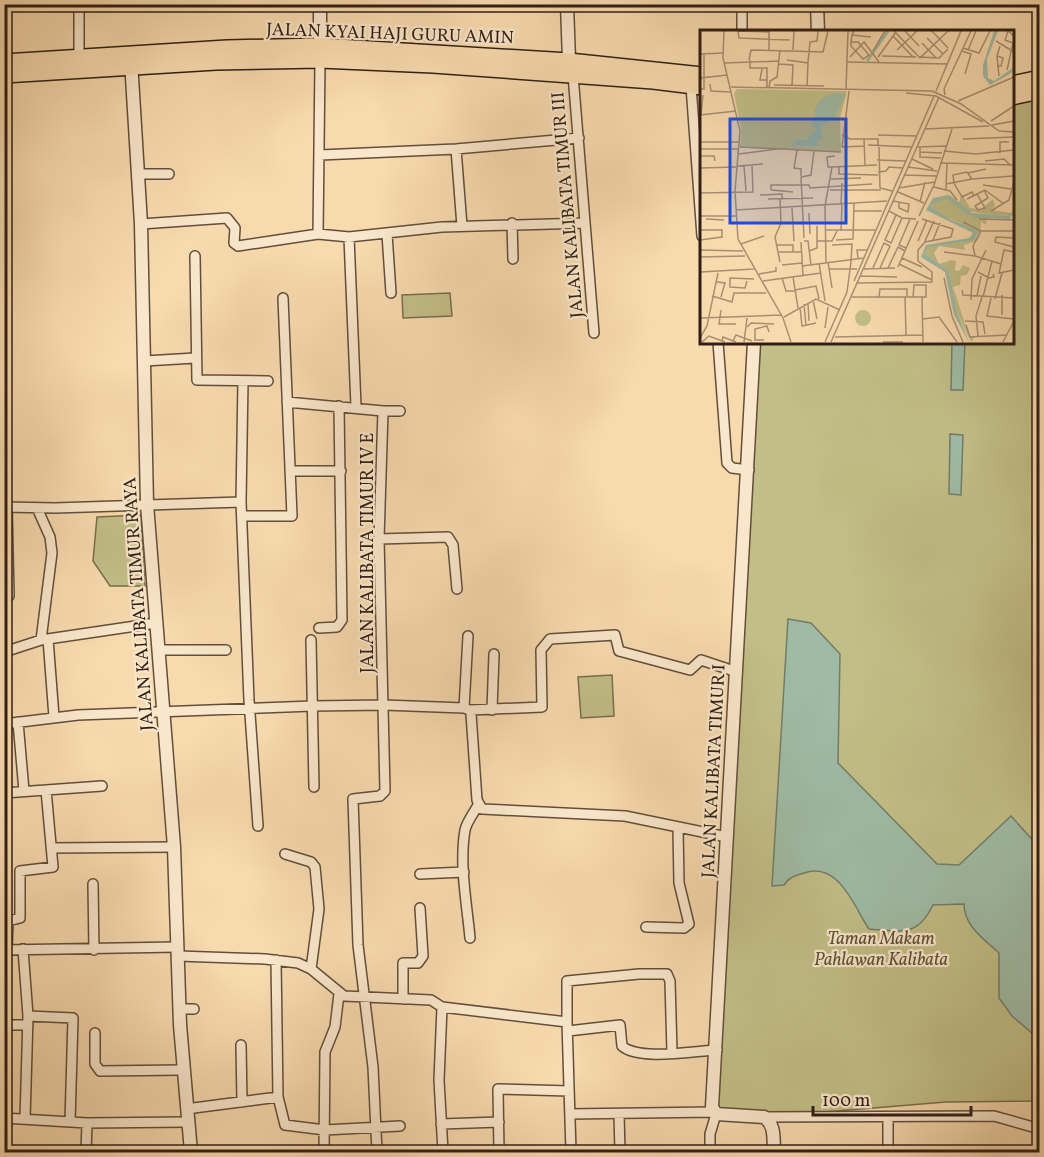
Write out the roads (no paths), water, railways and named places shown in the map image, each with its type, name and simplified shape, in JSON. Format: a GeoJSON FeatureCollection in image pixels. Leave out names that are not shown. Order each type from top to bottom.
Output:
{"type":"FeatureCollection","features":[{"type":"Feature","properties":{"kind":"main road","name":"JALAN KYAI HAJI GURU AMIN"},"geometry":{"type":"LineString","coordinates":[[4,75],[131,60],[320,48],[570,64],[698,83]]}},
{"type":"Feature","properties":{"kind":"main road","name":"JALAN KYAI HAJI GURU AMIN"},"geometry":{"type":"LineString","coordinates":[[4,62],[79,52],[131,60]]}},
{"type":"Feature","properties":{"kind":"main road"},"geometry":{"type":"LineString","coordinates":[[1014,84],[1040,78]]}},
{"type":"Feature","properties":{"kind":"main road"},"geometry":{"type":"LineString","coordinates":[[1014,97],[1040,92]]}},
{"type":"Feature","properties":{"kind":"street"},"geometry":{"type":"LineString","coordinates":[[79,4],[79,52]]}},
{"type":"Feature","properties":{"kind":"street"},"geometry":{"type":"LineString","coordinates":[[318,234],[320,4]]}},
{"type":"Feature","properties":{"kind":"street"},"geometry":{"type":"LineString","coordinates":[[567,4],[570,64]]}},
{"type":"Feature","properties":{"kind":"street"},"geometry":{"type":"LineString","coordinates":[[742,4],[742,30]]}},
{"type":"Feature","properties":{"kind":"street"},"geometry":{"type":"LineString","coordinates":[[818,30],[817,5],[870,4]]}},
{"type":"Feature","properties":{"kind":"street","name":"JALAN KALIBATA TIMUR RAYA"},"geometry":{"type":"LineString","coordinates":[[131,60],[141,224],[146,361],[147,504],[174,847],[182,1070],[190,1152]]}},
{"type":"Feature","properties":{"kind":"street","name":"JALAN KALIBATA TIMUR III"},"geometry":{"type":"LineString","coordinates":[[570,64],[579,138],[594,333]]}},
{"type":"Feature","properties":{"kind":"street"},"geometry":{"type":"LineString","coordinates":[[698,83],[700,160]]}},
{"type":"Feature","properties":{"kind":"street"},"geometry":{"type":"LineString","coordinates":[[320,155],[456,149],[579,138]]}},
{"type":"Feature","properties":{"kind":"street"},"geometry":{"type":"LineString","coordinates":[[456,149],[462,226]]}},
{"type":"Feature","properties":{"kind":"street"},"geometry":{"type":"LineString","coordinates":[[138,174],[169,174]]}},
{"type":"Feature","properties":{"kind":"street"},"geometry":{"type":"LineString","coordinates":[[141,224],[227,218],[235,228],[234,243],[238,246],[318,234],[349,237],[512,223],[585,223]]}},
{"type":"Feature","properties":{"kind":"street"},"geometry":{"type":"LineString","coordinates":[[512,223],[513,259]]}},
{"type":"Feature","properties":{"kind":"street"},"geometry":{"type":"LineString","coordinates":[[387,234],[392,293]]}},
{"type":"Feature","properties":{"kind":"street"},"geometry":{"type":"LineString","coordinates":[[349,237],[356,406]]}},
{"type":"Feature","properties":{"kind":"street"},"geometry":{"type":"LineString","coordinates":[[195,256],[197,380],[268,381]]}},
{"type":"Feature","properties":{"kind":"street"},"geometry":{"type":"LineString","coordinates":[[242,516],[292,516],[283,298]]}},
{"type":"Feature","properties":{"kind":"street"},"geometry":{"type":"LineString","coordinates":[[718,344],[727,463],[732,468],[748,470]]}},
{"type":"Feature","properties":{"kind":"street","name":"JALAN KALIBATA TIMUR I"},"geometry":{"type":"LineString","coordinates":[[715,1113],[727,837],[754,344]]}},
{"type":"Feature","properties":{"kind":"street"},"geometry":{"type":"LineString","coordinates":[[146,361],[195,358]]}},
{"type":"Feature","properties":{"kind":"street"},"geometry":{"type":"LineString","coordinates":[[243,381],[242,516],[250,710],[258,826]]}},
{"type":"Feature","properties":{"kind":"street","name":"JALAN KALIBATA TIMUR IV E"},"geometry":{"type":"LineString","coordinates":[[287,402],[356,406],[383,411],[380,539],[384,791],[380,796],[353,799],[358,945],[364,998]]}},
{"type":"Feature","properties":{"kind":"street"},"geometry":{"type":"LineString","coordinates":[[319,628],[337,627],[342,620],[339,406]]}},
{"type":"Feature","properties":{"kind":"street"},"geometry":{"type":"LineString","coordinates":[[383,411],[400,411]]}},
{"type":"Feature","properties":{"kind":"street"},"geometry":{"type":"LineString","coordinates":[[290,471],[341,471]]}},
{"type":"Feature","properties":{"kind":"street"},"geometry":{"type":"LineString","coordinates":[[9,596],[6,507],[242,502]]}},
{"type":"Feature","properties":{"kind":"street"},"geometry":{"type":"LineString","coordinates":[[37,508],[50,537],[52,553],[44,639],[54,717]]}},
{"type":"Feature","properties":{"kind":"street"},"geometry":{"type":"LineString","coordinates":[[380,539],[447,537],[453,545],[457,589]]}},
{"type":"Feature","properties":{"kind":"street"},"geometry":{"type":"LineString","coordinates":[[4,652],[44,639],[156,622]]}},
{"type":"Feature","properties":{"kind":"street"},"geometry":{"type":"LineString","coordinates":[[4,724],[54,717],[312,706],[384,705],[492,710],[542,707],[541,650],[550,639],[615,635],[619,651],[690,670],[701,660],[737,672]]}},
{"type":"Feature","properties":{"kind":"street"},"geometry":{"type":"LineString","coordinates":[[468,636],[467,709],[478,806],[465,829],[464,872],[470,938]]}},
{"type":"Feature","properties":{"kind":"street"},"geometry":{"type":"LineString","coordinates":[[311,640],[314,787]]}},
{"type":"Feature","properties":{"kind":"street"},"geometry":{"type":"LineString","coordinates":[[158,650],[225,650]]}},
{"type":"Feature","properties":{"kind":"street"},"geometry":{"type":"LineString","coordinates":[[492,710],[494,654]]}},
{"type":"Feature","properties":{"kind":"street"},"geometry":{"type":"LineString","coordinates":[[18,722],[24,790]]}},
{"type":"Feature","properties":{"kind":"street"},"geometry":{"type":"LineString","coordinates":[[4,793],[102,786]]}},
{"type":"Feature","properties":{"kind":"street"},"geometry":{"type":"LineString","coordinates":[[46,790],[53,868],[20,871],[20,918],[8,921],[6,950],[177,952],[298,963],[311,969],[339,994],[364,998],[431,1000],[442,1007],[568,1026],[616,1024],[621,1031],[622,1046],[628,1051],[646,1054],[717,1050]]}},
{"type":"Feature","properties":{"kind":"street"},"geometry":{"type":"LineString","coordinates":[[478,806],[488,811],[625,816],[727,837]]}},
{"type":"Feature","properties":{"kind":"street"},"geometry":{"type":"LineString","coordinates":[[646,927],[684,928],[689,924],[679,883],[678,828]]}},
{"type":"Feature","properties":{"kind":"street"},"geometry":{"type":"LineString","coordinates":[[52,848],[174,847]]}},
{"type":"Feature","properties":{"kind":"street"},"geometry":{"type":"LineString","coordinates":[[285,854],[311,862],[315,867],[319,909],[311,969]]}},
{"type":"Feature","properties":{"kind":"street"},"geometry":{"type":"LineString","coordinates":[[420,874],[464,872]]}},
{"type":"Feature","properties":{"kind":"street"},"geometry":{"type":"LineString","coordinates":[[93,884],[94,950]]}},
{"type":"Feature","properties":{"kind":"street"},"geometry":{"type":"LineString","coordinates":[[403,999],[403,963],[418,963],[423,956],[420,908]]}},
{"type":"Feature","properties":{"kind":"street"},"geometry":{"type":"LineString","coordinates":[[23,949],[28,1021],[25,1119]]}},
{"type":"Feature","properties":{"kind":"street"},"geometry":{"type":"LineString","coordinates":[[276,960],[278,1097],[285,1125],[325,1130],[400,1126]]}},
{"type":"Feature","properties":{"kind":"street"},"geometry":{"type":"LineString","coordinates":[[571,1152],[567,981],[639,974],[667,974],[670,981],[672,1052]]}},
{"type":"Feature","properties":{"kind":"street"},"geometry":{"type":"LineString","coordinates":[[324,1152],[325,1052],[335,1027],[339,994]]}},
{"type":"Feature","properties":{"kind":"street"},"geometry":{"type":"LineString","coordinates":[[364,998],[373,1067],[377,1152]]}},
{"type":"Feature","properties":{"kind":"street"},"geometry":{"type":"LineString","coordinates":[[442,1007],[439,1080],[443,1152]]}},
{"type":"Feature","properties":{"kind":"street"},"geometry":{"type":"LineString","coordinates":[[179,1009],[194,1009]]}},
{"type":"Feature","properties":{"kind":"street"},"geometry":{"type":"LineString","coordinates":[[4,1025],[73,1018],[70,1122]]}},
{"type":"Feature","properties":{"kind":"street"},"geometry":{"type":"LineString","coordinates":[[95,1033],[95,1064],[100,1071],[182,1070]]}},
{"type":"Feature","properties":{"kind":"street"},"geometry":{"type":"LineString","coordinates":[[241,1045],[242,1102]]}},
{"type":"Feature","properties":{"kind":"street"},"geometry":{"type":"LineString","coordinates":[[499,1152],[497,1091],[499,1088],[569,1091]]}},
{"type":"Feature","properties":{"kind":"street"},"geometry":{"type":"LineString","coordinates":[[186,1109],[278,1097]]}},
{"type":"Feature","properties":{"kind":"street"},"geometry":{"type":"LineString","coordinates":[[570,1114],[715,1113],[764,1117],[888,1118],[994,1116],[1040,1129]]}},
{"type":"Feature","properties":{"kind":"street"},"geometry":{"type":"LineString","coordinates":[[710,1152],[715,1113]]}},
{"type":"Feature","properties":{"kind":"street"},"geometry":{"type":"LineString","coordinates":[[619,1114],[620,1152]]}},
{"type":"Feature","properties":{"kind":"street"},"geometry":{"type":"LineString","coordinates":[[764,1117],[772,1125],[774,1152]]}},
{"type":"Feature","properties":{"kind":"street"},"geometry":{"type":"LineString","coordinates":[[4,1118],[87,1123],[187,1122]]}},
{"type":"Feature","properties":{"kind":"street"},"geometry":{"type":"LineString","coordinates":[[888,1118],[888,1152]]}},
{"type":"Feature","properties":{"kind":"street"},"geometry":{"type":"LineString","coordinates":[[441,1124],[499,1122]]}},
{"type":"Feature","properties":{"kind":"street"},"geometry":{"type":"LineString","coordinates":[[86,1152],[87,1123]]}},
{"type":"Feature","properties":{"kind":"park label","name":"Taman Makam Pahlawan Kalibata"},"geometry":{"type":"Point","coordinates":[881,948]}}]}
